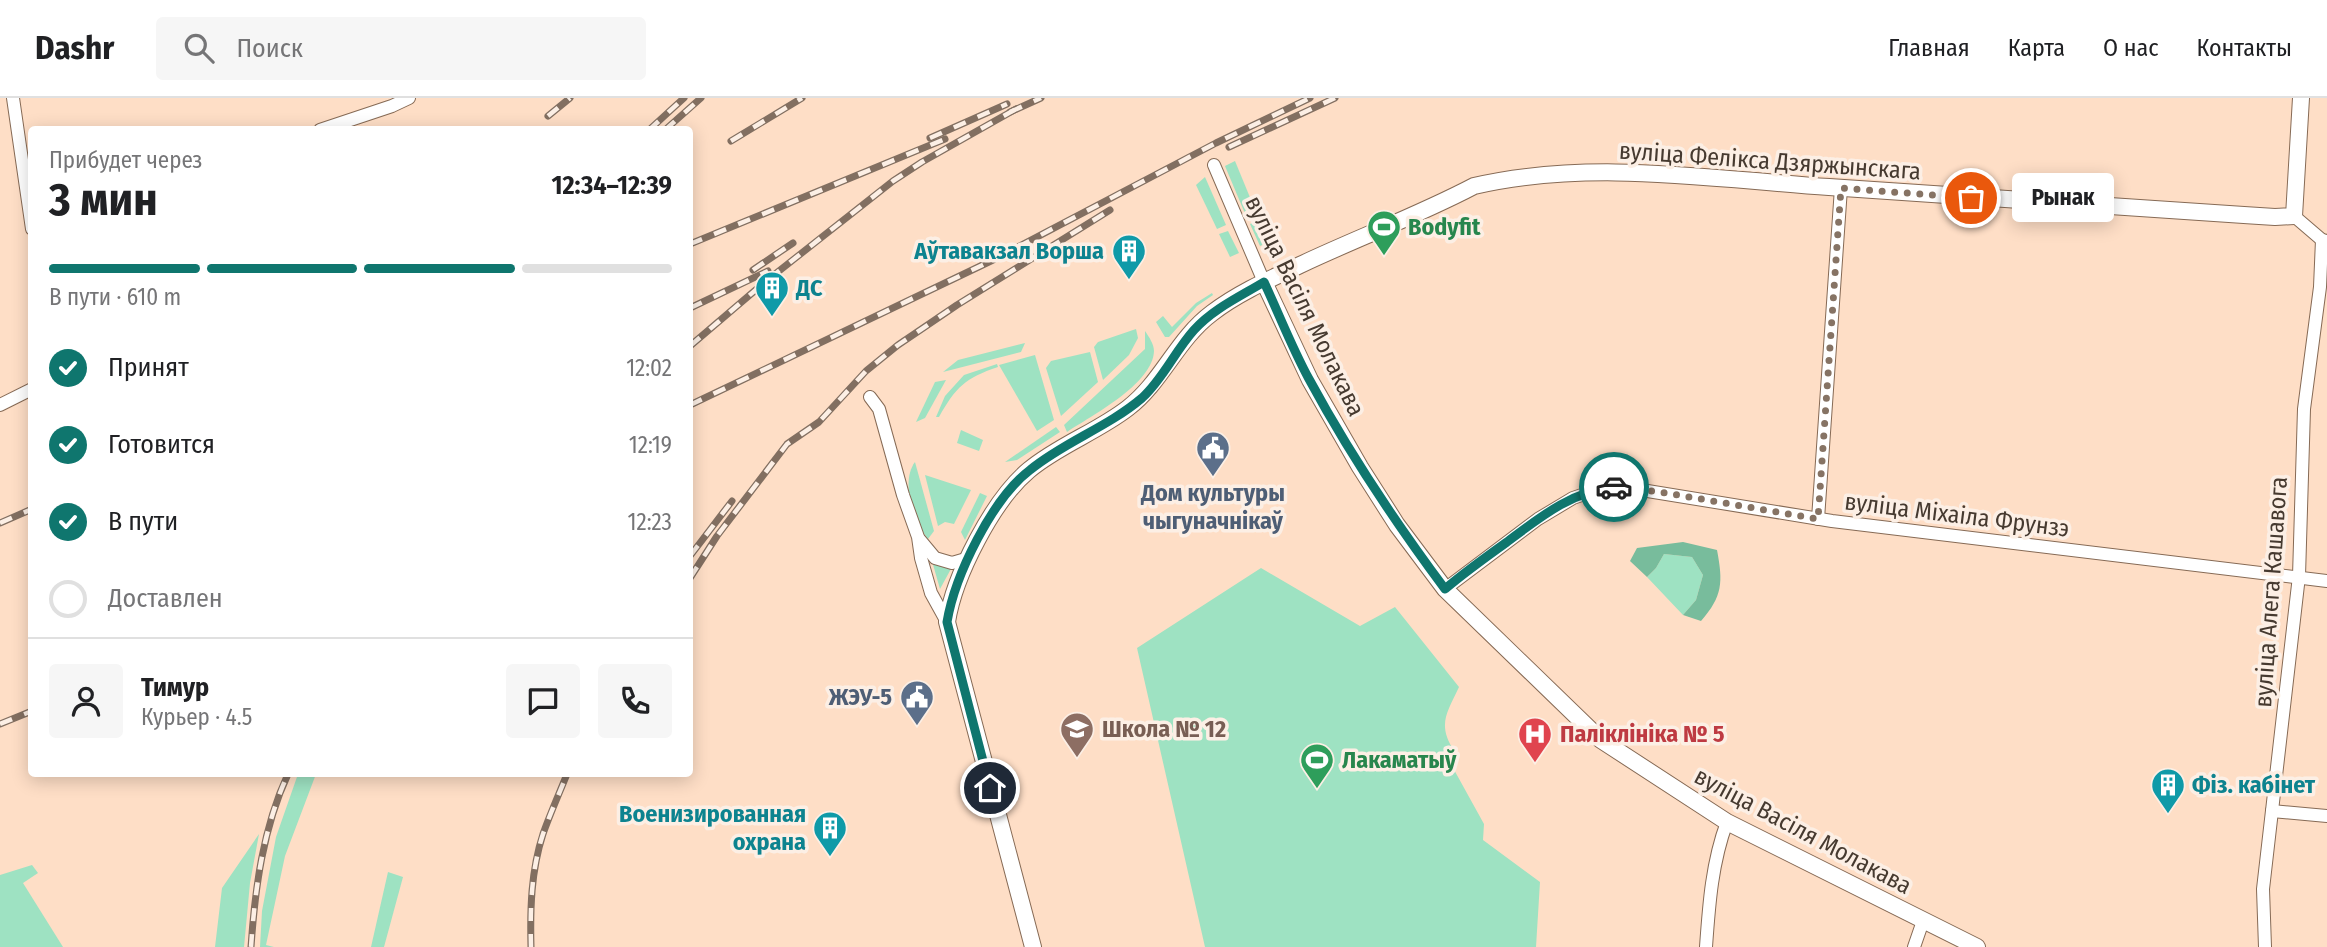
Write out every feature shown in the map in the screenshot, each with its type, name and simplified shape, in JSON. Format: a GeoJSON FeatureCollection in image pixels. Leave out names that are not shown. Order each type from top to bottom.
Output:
{"type":"FeatureCollection","features":[{"type":"Feature","properties":{"kind":"street"},"geometry":{"type":"LineString","coordinates":[[13,98],[28,201]]}},
{"type":"Feature","properties":{"kind":"street"},"geometry":{"type":"LineString","coordinates":[[332,126],[409,98]]}},
{"type":"Feature","properties":{"kind":"street"},"geometry":{"type":"LineString","coordinates":[[2301,98],[2294,215],[2324,240]]}},
{"type":"Feature","properties":{"kind":"street","name":"вуліца Васіля Молакава"},"geometry":{"type":"LineString","coordinates":[[1214,165],[1310,380],[1397,525],[1445,589],[1601,740],[1727,822],[1977,947]]}},
{"type":"Feature","properties":{"kind":"street","name":"вуліца Фелікса Дзяржынскага"},"geometry":{"type":"LineString","coordinates":[[947,622],[951,600],[969,558],[1002,498],[1014,483],[1031,469],[1118,416],[1143,397],[1205,319],[1264,282],[1474,186],[1586,171],[1990,200],[2275,217],[2294,215]]}},
{"type":"Feature","properties":{"kind":"street"},"geometry":{"type":"LineString","coordinates":[[1818,519],[1841,188]]}},
{"type":"Feature","properties":{"kind":"street","name":"вуліца Алега Кашавога"},"geometry":{"type":"LineString","coordinates":[[2265,947],[2263,889],[2299,576],[2304,410],[2324,240]]}},
{"type":"Feature","properties":{"kind":"street"},"geometry":{"type":"LineString","coordinates":[[0,405],[28,391]]}},
{"type":"Feature","properties":{"kind":"street"},"geometry":{"type":"LineString","coordinates":[[870,397],[879,409],[903,495],[926,551],[935,558],[952,563],[969,558]]}},
{"type":"Feature","properties":{"kind":"street","name":"вуліца Міхаіла Фрунзэ"},"geometry":{"type":"LineString","coordinates":[[1445,589],[1538,519],[1573,498],[1600,489],[1623,487],[1818,519],[2327,581]]}},
{"type":"Feature","properties":{"kind":"street"},"geometry":{"type":"LineString","coordinates":[[918,537],[921,558],[932,593],[947,622],[1033,947]]}},
{"type":"Feature","properties":{"kind":"street"},"geometry":{"type":"LineString","coordinates":[[2273,811],[2327,816]]}},
{"type":"Feature","properties":{"kind":"street"},"geometry":{"type":"LineString","coordinates":[[1706,947],[1711,882],[1727,822]]}},
{"type":"Feature","properties":{"kind":"street"},"geometry":{"type":"LineString","coordinates":[[1914,947],[1923,921]]}},
{"type":"Feature","properties":{"kind":"green space"},"geometry":{"type":"Polygon","coordinates":[[[1235,161],[1256,212],[1246,216],[1225,166],[1235,161]]]}},
{"type":"Feature","properties":{"kind":"green space"},"geometry":{"type":"Polygon","coordinates":[[[1205,177],[1226,225],[1217,229],[1196,185],[1205,177]]]}},
{"type":"Feature","properties":{"kind":"green space"},"geometry":{"type":"Polygon","coordinates":[[[1259,219],[1269,242],[1260,246],[1250,224],[1259,219]]]}},
{"type":"Feature","properties":{"kind":"green space"},"geometry":{"type":"Polygon","coordinates":[[[1228,231],[1239,253],[1230,257],[1219,234],[1228,231]]]}},
{"type":"Feature","properties":{"kind":"green space"},"geometry":{"type":"Polygon","coordinates":[[[1212,293],[1213,295],[1197,306],[1169,337],[1165,337],[1156,322],[1163,316],[1172,327],[1196,303],[1212,293]]]}},
{"type":"Feature","properties":{"kind":"green space"},"geometry":{"type":"Polygon","coordinates":[[[1136,329],[1138,338],[1129,355],[1103,380],[1094,347],[1098,342],[1136,329]]]}},
{"type":"Feature","properties":{"kind":"green space"},"geometry":{"type":"Polygon","coordinates":[[[1145,331],[1154,351],[1151,363],[1143,375],[1119,398],[1067,432],[1064,425],[1145,349],[1145,331]]]}},
{"type":"Feature","properties":{"kind":"green space"},"geometry":{"type":"Polygon","coordinates":[[[1025,343],[1021,352],[943,372],[958,360],[1025,343]]]}},
{"type":"Feature","properties":{"kind":"green space"},"geometry":{"type":"Polygon","coordinates":[[[1090,352],[1098,382],[1061,416],[1046,368],[1051,361],[1090,352]]]}},
{"type":"Feature","properties":{"kind":"green space"},"geometry":{"type":"Polygon","coordinates":[[[1035,355],[1054,420],[1037,431],[999,365],[1035,355]]]}},
{"type":"Feature","properties":{"kind":"green space"},"geometry":{"type":"Polygon","coordinates":[[[997,364],[998,367],[977,375],[962,385],[939,417],[936,417],[945,396],[964,375],[997,364]]]}},
{"type":"Feature","properties":{"kind":"green space"},"geometry":{"type":"Polygon","coordinates":[[[946,380],[925,418],[916,422],[935,382],[946,380]]]}},
{"type":"Feature","properties":{"kind":"green space"},"geometry":{"type":"Polygon","coordinates":[[[1056,427],[1060,432],[1017,460],[1005,462],[1056,427]]]}},
{"type":"Feature","properties":{"kind":"green space"},"geometry":{"type":"Polygon","coordinates":[[[961,430],[983,440],[979,451],[957,443],[961,430]]]}},
{"type":"Feature","properties":{"kind":"green space"},"geometry":{"type":"Polygon","coordinates":[[[915,462],[934,531],[928,539],[918,523],[909,491],[911,470],[915,462]]]}},
{"type":"Feature","properties":{"kind":"green space"},"geometry":{"type":"Polygon","coordinates":[[[925,475],[971,490],[954,524],[945,522],[938,526],[925,475]]]}},
{"type":"Feature","properties":{"kind":"green space"},"geometry":{"type":"Polygon","coordinates":[[[980,493],[987,496],[965,540],[961,532],[980,493]]]}},
{"type":"Feature","properties":{"kind":"green space"},"geometry":{"type":"Polygon","coordinates":[[[1683,542],[1717,550],[1720,588],[1714,604],[1701,621],[1683,615],[1696,600],[1703,575],[1692,557],[1664,554],[1647,577],[1630,561],[1637,548],[1683,542]]]}},
{"type":"Feature","properties":{"kind":"green space"},"geometry":{"type":"Polygon","coordinates":[[[1664,554],[1692,557],[1703,575],[1696,600],[1683,615],[1647,577],[1664,554]]]}},
{"type":"Feature","properties":{"kind":"green space"},"geometry":{"type":"Polygon","coordinates":[[[932,561],[952,567],[940,589],[932,561]]]}},
{"type":"Feature","properties":{"kind":"green space","name":"Лакаматыў"},"geometry":{"type":"Polygon","coordinates":[[[1261,568],[1360,626],[1395,607],[1459,687],[1446,719],[1446,733],[1454,751],[1447,757],[1484,824],[1483,840],[1540,882],[1536,947],[1205,947],[1137,648],[1261,568]]]}},
{"type":"Feature","properties":{"kind":"green space"},"geometry":{"type":"Polygon","coordinates":[[[297,777],[315,777],[285,856],[266,945],[274,947],[260,947],[262,911],[276,837],[297,777]]]}},
{"type":"Feature","properties":{"kind":"green space"},"geometry":{"type":"Polygon","coordinates":[[[259,834],[250,883],[244,947],[215,947],[222,888],[259,834]]]}},
{"type":"Feature","properties":{"kind":"green space"},"geometry":{"type":"Polygon","coordinates":[[[32,865],[38,873],[23,883],[63,947],[0,947],[0,875],[32,865]]]}},
{"type":"Feature","properties":{"kind":"green space"},"geometry":{"type":"Polygon","coordinates":[[[388,872],[403,877],[384,947],[371,947],[388,872]]]}},
{"type":"Feature","properties":{"kind":"railway"},"geometry":{"type":"LineString","coordinates":[[548,116],[570,98]]}},
{"type":"Feature","properties":{"kind":"railway"},"geometry":{"type":"LineString","coordinates":[[653,126],[684,98]]}},
{"type":"Feature","properties":{"kind":"railway"},"geometry":{"type":"LineString","coordinates":[[670,126],[701,98]]}},
{"type":"Feature","properties":{"kind":"railway"},"geometry":{"type":"LineString","coordinates":[[731,141],[802,98]]}},
{"type":"Feature","properties":{"kind":"railway"},"geometry":{"type":"LineString","coordinates":[[1010,112],[1041,98]]}},
{"type":"Feature","properties":{"kind":"railway"},"geometry":{"type":"LineString","coordinates":[[693,404],[993,260],[1216,143],[1310,98]]}},
{"type":"Feature","properties":{"kind":"railway"},"geometry":{"type":"LineString","coordinates":[[1229,147],[1335,98]]}},
{"type":"Feature","properties":{"kind":"railway"},"geometry":{"type":"LineString","coordinates":[[930,138],[1007,104]]}},
{"type":"Feature","properties":{"kind":"railway"},"geometry":{"type":"LineString","coordinates":[[693,343],[765,282],[893,181],[1016,109]]}},
{"type":"Feature","properties":{"kind":"railway"},"geometry":{"type":"LineString","coordinates":[[693,243],[945,139]]}},
{"type":"Feature","properties":{"kind":"railway"},"geometry":{"type":"LineString","coordinates":[[693,573],[717,536],[787,444],[819,422],[866,371],[898,345],[957,305],[1110,210]]}},
{"type":"Feature","properties":{"kind":"railway"},"geometry":{"type":"LineString","coordinates":[[753,270],[793,243]]}},
{"type":"Feature","properties":{"kind":"railway"},"geometry":{"type":"LineString","coordinates":[[693,307],[768,271]]}},
{"type":"Feature","properties":{"kind":"railway"},"geometry":{"type":"LineString","coordinates":[[693,552],[732,501]]}},
{"type":"Feature","properties":{"kind":"railway"},"geometry":{"type":"LineString","coordinates":[[0,523],[28,511]]}},
{"type":"Feature","properties":{"kind":"railway"},"geometry":{"type":"LineString","coordinates":[[0,724],[28,713]]}},
{"type":"Feature","properties":{"kind":"railway"},"geometry":{"type":"LineString","coordinates":[[251,947],[266,837],[287,777]]}},
{"type":"Feature","properties":{"kind":"railway"},"geometry":{"type":"LineString","coordinates":[[531,947],[531,904],[536,862],[543,834],[566,777]]}},
{"type":"Feature","properties":{"kind":"way so far"},"geometry":{"type":"LineString","coordinates":[[1614,487],[1660,492],[1818,519],[1841,188],[1971,198]]}},
{"type":"Feature","properties":{"kind":"place","name":"Рынак"},"geometry":{"type":"Point","coordinates":[1971,198]}},
{"type":"Feature","properties":{"kind":"place","name":"Bodyfit"},"geometry":{"type":"Point","coordinates":[1384,257]}},
{"type":"Feature","properties":{"kind":"place","name":"Аўтавакзал Ворша"},"geometry":{"type":"Point","coordinates":[1129,281]}},
{"type":"Feature","properties":{"kind":"place","name":"ДС"},"geometry":{"type":"Point","coordinates":[772,318]}},
{"type":"Feature","properties":{"kind":"place","name":"Дом культуры чыгуначнікаў"},"geometry":{"type":"Point","coordinates":[1213,478]}},
{"type":"Feature","properties":{"kind":"place","name":"ЖЭУ-5"},"geometry":{"type":"Point","coordinates":[917,727]}},
{"type":"Feature","properties":{"kind":"place","name":"Школа № 12"},"geometry":{"type":"Point","coordinates":[1077,759]}},
{"type":"Feature","properties":{"kind":"place","name":"Паліклініка № 5"},"geometry":{"type":"Point","coordinates":[1535,764]}},
{"type":"Feature","properties":{"kind":"place","name":"Лакаматыў"},"geometry":{"type":"Point","coordinates":[1317,790]}},
{"type":"Feature","properties":{"kind":"place","name":"Фіз. кабінет"},"geometry":{"type":"Point","coordinates":[2168,815]}},
{"type":"Feature","properties":{"kind":"place","name":"Военизированная охрана"},"geometry":{"type":"Point","coordinates":[830,858]}},
{"type":"Feature","properties":{"kind":"route"},"geometry":{"type":"LineString","coordinates":[[990,788],[947,622],[957,580],[976,544],[1002,498],[1014,483],[1031,469],[1118,416],[1143,397],[1205,319],[1264,282],[1310,380],[1360,467],[1397,525],[1445,589],[1538,519],[1573,498],[1614,487]]}}]}
